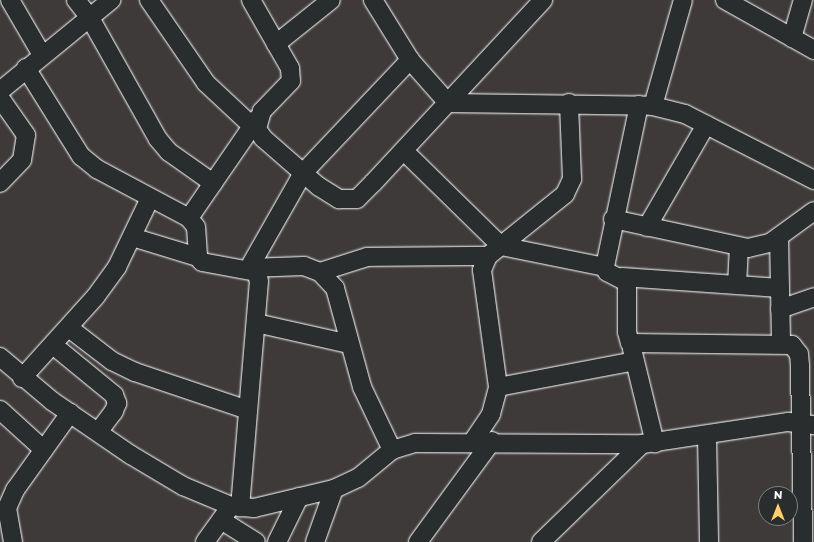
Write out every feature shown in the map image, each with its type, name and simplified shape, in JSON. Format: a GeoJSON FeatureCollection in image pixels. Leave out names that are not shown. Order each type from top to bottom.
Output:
{"type":"FeatureCollection","features":[{"type":"Feature","properties":{"kind":"street"},"geometry":{"type":"LineString","coordinates":[[10,0],[42,55]]}},
{"type":"Feature","properties":{"kind":"street"},"geometry":{"type":"LineString","coordinates":[[76,0],[90,18],[158,139],[169,152],[213,184]]}},
{"type":"Feature","properties":{"kind":"street"},"geometry":{"type":"LineString","coordinates":[[0,183],[22,160],[26,136],[2,88],[111,0]]}},
{"type":"Feature","properties":{"kind":"street"},"geometry":{"type":"LineString","coordinates":[[149,0],[206,83],[254,123],[263,138],[303,173],[340,199],[357,199],[448,103],[532,4]]}},
{"type":"Feature","properties":{"kind":"street"},"geometry":{"type":"LineString","coordinates":[[189,218],[254,123],[291,81],[290,68],[252,0]]}},
{"type":"Feature","properties":{"kind":"street"},"geometry":{"type":"LineString","coordinates":[[276,44],[331,0]]}},
{"type":"Feature","properties":{"kind":"street"},"geometry":{"type":"LineString","coordinates":[[373,0],[410,60],[448,103],[569,103],[646,105],[685,114],[814,180]]}},
{"type":"Feature","properties":{"kind":"street"},"geometry":{"type":"LineString","coordinates":[[683,0],[646,105],[613,219],[605,267],[607,272],[622,277],[780,288]]}},
{"type":"Feature","properties":{"kind":"street"},"geometry":{"type":"LineString","coordinates":[[725,0],[743,5],[792,38],[814,50]]}},
{"type":"Feature","properties":{"kind":"street"},"geometry":{"type":"LineString","coordinates":[[792,38],[803,0]]}},
{"type":"Feature","properties":{"kind":"street"},"geometry":{"type":"LineString","coordinates":[[249,268],[303,173],[410,60]]}},
{"type":"Feature","properties":{"kind":"street"},"geometry":{"type":"LineString","coordinates":[[26,68],[81,156],[150,198],[189,218],[199,236],[198,257]]}},
{"type":"Feature","properties":{"kind":"street"},"geometry":{"type":"LineString","coordinates":[[472,441],[491,414],[498,387],[482,284],[482,270],[494,251],[565,194],[572,178],[569,103]]}},
{"type":"Feature","properties":{"kind":"street"},"geometry":{"type":"LineString","coordinates":[[647,227],[706,124]]}},
{"type":"Feature","properties":{"kind":"street"},"geometry":{"type":"LineString","coordinates":[[404,151],[494,251]]}},
{"type":"Feature","properties":{"kind":"street"},"geometry":{"type":"LineString","coordinates":[[22,378],[69,328],[117,267],[150,198]]}},
{"type":"Feature","properties":{"kind":"street"},"geometry":{"type":"LineString","coordinates":[[613,219],[739,247],[760,247],[779,237],[814,211]]}},
{"type":"Feature","properties":{"kind":"street"},"geometry":{"type":"LineString","coordinates":[[132,237],[198,257],[202,262],[249,268],[304,266],[320,272],[335,288],[349,344],[362,387],[392,450]]}},
{"type":"Feature","properties":{"kind":"street"},"geometry":{"type":"LineString","coordinates":[[779,237],[781,343]]}},
{"type":"Feature","properties":{"kind":"street"},"geometry":{"type":"LineString","coordinates":[[737,286],[739,247]]}},
{"type":"Feature","properties":{"kind":"street"},"geometry":{"type":"LineString","coordinates":[[320,272],[367,257],[494,251],[605,267]]}},
{"type":"Feature","properties":{"kind":"street"},"geometry":{"type":"LineString","coordinates":[[205,542],[231,511],[248,410],[259,280],[249,268]]}},
{"type":"Feature","properties":{"kind":"street"},"geometry":{"type":"LineString","coordinates":[[622,277],[628,293],[626,332],[635,361],[648,444]]}},
{"type":"Feature","properties":{"kind":"street"},"geometry":{"type":"LineString","coordinates":[[780,309],[814,298]]}},
{"type":"Feature","properties":{"kind":"street"},"geometry":{"type":"LineString","coordinates":[[256,323],[349,344]]}},
{"type":"Feature","properties":{"kind":"street"},"geometry":{"type":"LineString","coordinates":[[69,328],[112,361],[135,372],[248,410]]}},
{"type":"Feature","properties":{"kind":"street"},"geometry":{"type":"LineString","coordinates":[[630,343],[648,346],[781,343],[792,346],[799,354],[808,424],[803,542]]}},
{"type":"Feature","properties":{"kind":"street"},"geometry":{"type":"LineString","coordinates":[[53,345],[114,395],[117,403],[114,411],[98,432]]}},
{"type":"Feature","properties":{"kind":"street"},"geometry":{"type":"LineString","coordinates":[[498,387],[635,361]]}},
{"type":"Feature","properties":{"kind":"street"},"geometry":{"type":"LineString","coordinates":[[3,364],[98,432],[183,486],[231,511],[256,542]]}},
{"type":"Feature","properties":{"kind":"street"},"geometry":{"type":"LineString","coordinates":[[0,410],[44,450]]}},
{"type":"Feature","properties":{"kind":"street"},"geometry":{"type":"LineString","coordinates":[[13,542],[3,513],[70,413]]}},
{"type":"Feature","properties":{"kind":"street"},"geometry":{"type":"LineString","coordinates":[[231,511],[254,508],[334,489],[358,478],[392,450],[415,443],[492,441],[648,444],[707,436],[788,422],[808,424]]}},
{"type":"Feature","properties":{"kind":"street"},"geometry":{"type":"LineString","coordinates":[[707,436],[709,542]]}},
{"type":"Feature","properties":{"kind":"street"},"geometry":{"type":"LineString","coordinates":[[418,542],[492,441]]}},
{"type":"Feature","properties":{"kind":"street"},"geometry":{"type":"LineString","coordinates":[[541,542],[648,444]]}},
{"type":"Feature","properties":{"kind":"street"},"geometry":{"type":"LineString","coordinates":[[315,542],[334,489]]}},
{"type":"Feature","properties":{"kind":"street"},"geometry":{"type":"LineString","coordinates":[[277,542],[299,497]]}}]}
